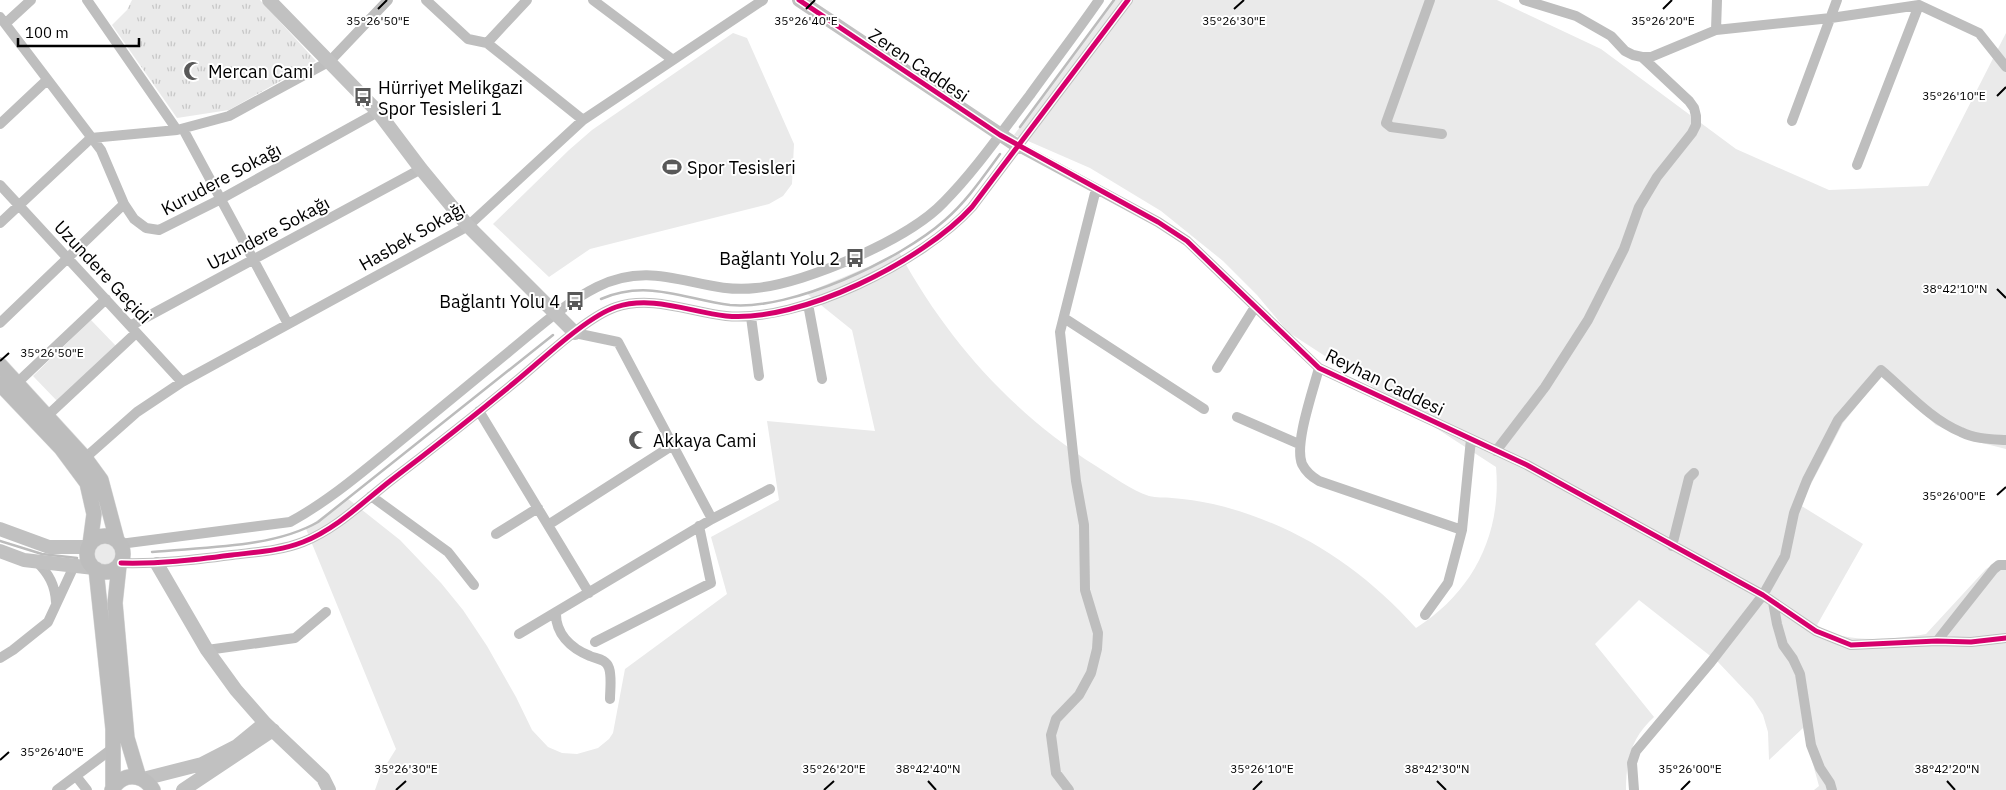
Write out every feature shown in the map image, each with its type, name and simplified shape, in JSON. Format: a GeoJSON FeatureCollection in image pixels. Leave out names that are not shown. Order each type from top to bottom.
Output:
{"type":"FeatureCollection","features":[{"type":"Feature","properties":{"kind":"main road"},"geometry":{"type":"LineString","coordinates":[[0,365],[85,458],[101,480],[123,553],[115,603],[127,738],[145,782]]}},
{"type":"Feature","properties":{"kind":"main road"},"geometry":{"type":"LineString","coordinates":[[0,384],[61,448],[87,483],[94,514],[87,559],[95,569],[113,729],[113,789]]}},
{"type":"Feature","properties":{"kind":"main road"},"geometry":{"type":"LineString","coordinates":[[89,545],[100,536],[112,537],[119,542]]}},
{"type":"Feature","properties":{"kind":"main road"},"geometry":{"type":"LineString","coordinates":[[95,569],[108,572],[120,564]]}},
{"type":"Feature","properties":{"kind":"main road"},"geometry":{"type":"LineString","coordinates":[[113,789],[122,779],[129,777],[145,782]]}},
{"type":"Feature","properties":{"kind":"street"},"geometry":{"type":"LineString","coordinates":[[3,20],[31,0]]}},
{"type":"Feature","properties":{"kind":"street"},"geometry":{"type":"LineString","coordinates":[[87,0],[180,130],[221,199],[288,324]]}},
{"type":"Feature","properties":{"kind":"street"},"geometry":{"type":"LineString","coordinates":[[270,0],[378,112],[421,169],[468,226],[575,333],[618,342],[712,519]]}},
{"type":"Feature","properties":{"kind":"street"},"geometry":{"type":"LineString","coordinates":[[0,223],[90,138],[180,130],[229,116],[330,61],[388,0]]}},
{"type":"Feature","properties":{"kind":"street"},"geometry":{"type":"LineString","coordinates":[[426,0],[468,39],[487,43],[582,120]]}},
{"type":"Feature","properties":{"kind":"street"},"geometry":{"type":"LineString","coordinates":[[487,43],[527,0]]}},
{"type":"Feature","properties":{"kind":"street"},"geometry":{"type":"LineString","coordinates":[[593,0],[673,60]]}},
{"type":"Feature","properties":{"kind":"street","name":"Hasbek Sokağı"},"geometry":{"type":"LineString","coordinates":[[85,458],[137,412],[182,382],[468,226],[582,120],[763,0]]}},
{"type":"Feature","properties":{"kind":"street","name":"Zeren Caddesi"},"geometry":{"type":"LineString","coordinates":[[799,0],[1019,147]]}},
{"type":"Feature","properties":{"kind":"street"},"geometry":{"type":"LineString","coordinates":[[119,542],[290,522],[311,510],[358,476],[557,313],[596,287],[626,276],[660,275],[734,289],[756,288],[813,274],[854,258],[885,243],[920,222],[943,203],[1000,135],[1099,0]]}},
{"type":"Feature","properties":{"kind":"street"},"geometry":{"type":"LineString","coordinates":[[120,564],[157,564],[264,551],[293,545],[331,528],[575,333],[608,310],[631,304],[661,304],[715,314],[750,316],[773,314],[808,304],[866,279],[908,257],[941,236],[972,207],[1019,147],[1105,28],[1128,0]]}},
{"type":"Feature","properties":{"kind":"street"},"geometry":{"type":"LineString","coordinates":[[1430,0],[1386,123],[1391,128],[1442,134]]}},
{"type":"Feature","properties":{"kind":"street"},"geometry":{"type":"LineString","coordinates":[[1524,0],[1576,16],[1611,36],[1625,51],[1642,57],[1651,57],[1716,30],[1831,18],[1919,5],[1979,33],[2006,67]]}},
{"type":"Feature","properties":{"kind":"street"},"geometry":{"type":"LineString","coordinates":[[1716,30],[1717,0]]}},
{"type":"Feature","properties":{"kind":"street"},"geometry":{"type":"LineString","coordinates":[[1792,121],[1837,0]]}},
{"type":"Feature","properties":{"kind":"street"},"geometry":{"type":"LineString","coordinates":[[1857,165],[1919,5]]}},
{"type":"Feature","properties":{"kind":"street","name":"Kurudere Sokağı"},"geometry":{"type":"LineString","coordinates":[[3,20],[90,138],[101,150],[124,204],[138,223],[146,228],[159,230],[221,199],[378,112]]}},
{"type":"Feature","properties":{"kind":"street"},"geometry":{"type":"LineString","coordinates":[[1496,451],[1545,388],[1588,320],[1624,249],[1639,207],[1658,177],[1680,150],[1696,125],[1694,108],[1689,101],[1642,57]]}},
{"type":"Feature","properties":{"kind":"street"},"geometry":{"type":"LineString","coordinates":[[0,124],[47,80]]}},
{"type":"Feature","properties":{"kind":"street","name":"Reyhan Caddesi"},"geometry":{"type":"LineString","coordinates":[[1019,147],[1158,222],[1187,241],[1319,368],[1527,466],[1769,599],[1816,631],[1851,645],[1937,641],[1971,642],[2006,638]]}},
{"type":"Feature","properties":{"kind":"street","name":"Uzundere Sokağı"},"geometry":{"type":"LineString","coordinates":[[47,416],[133,329],[253,260],[421,169]]}},
{"type":"Feature","properties":{"kind":"street","name":"Uzundere Geçidi"},"geometry":{"type":"LineString","coordinates":[[0,185],[182,382]]}},
{"type":"Feature","properties":{"kind":"street"},"geometry":{"type":"LineString","coordinates":[[1069,790],[1056,773],[1051,735],[1056,719],[1079,695],[1091,673],[1097,649],[1098,633],[1085,590],[1084,525],[1076,480],[1060,332],[1096,189]]}},
{"type":"Feature","properties":{"kind":"street"},"geometry":{"type":"LineString","coordinates":[[0,322],[124,204]]}},
{"type":"Feature","properties":{"kind":"street"},"geometry":{"type":"LineString","coordinates":[[17,384],[106,299]]}},
{"type":"Feature","properties":{"kind":"street"},"geometry":{"type":"LineString","coordinates":[[808,304],[822,379]]}},
{"type":"Feature","properties":{"kind":"street"},"geometry":{"type":"LineString","coordinates":[[1217,368],[1255,307]]}},
{"type":"Feature","properties":{"kind":"street"},"geometry":{"type":"LineString","coordinates":[[750,316],[759,376]]}},
{"type":"Feature","properties":{"kind":"street"},"geometry":{"type":"LineString","coordinates":[[1064,318],[1204,409]]}},
{"type":"Feature","properties":{"kind":"street"},"geometry":{"type":"LineString","coordinates":[[1319,368],[1300,444],[1301,462],[1305,470],[1319,480],[1462,530]]}},
{"type":"Feature","properties":{"kind":"street"},"geometry":{"type":"LineString","coordinates":[[1634,790],[1632,762],[1636,751],[1729,639],[1769,599],[1785,556],[1794,513],[1807,480],[1838,420],[1882,370],[1932,415],[1961,432],[1986,439],[2006,440]]}},
{"type":"Feature","properties":{"kind":"street"},"geometry":{"type":"LineString","coordinates":[[479,411],[589,593]]}},
{"type":"Feature","properties":{"kind":"street"},"geometry":{"type":"LineString","coordinates":[[1237,417],[1300,444]]}},
{"type":"Feature","properties":{"kind":"street"},"geometry":{"type":"LineString","coordinates":[[1425,615],[1448,583],[1462,530],[1472,439]]}},
{"type":"Feature","properties":{"kind":"street"},"geometry":{"type":"LineString","coordinates":[[548,525],[673,446]]}},
{"type":"Feature","properties":{"kind":"street"},"geometry":{"type":"LineString","coordinates":[[1672,546],[1689,478],[1694,473]]}},
{"type":"Feature","properties":{"kind":"street"},"geometry":{"type":"LineString","coordinates":[[519,634],[699,526],[770,489]]}},
{"type":"Feature","properties":{"kind":"street"},"geometry":{"type":"LineString","coordinates":[[371,496],[448,552],[474,584]]}},
{"type":"Feature","properties":{"kind":"street"},"geometry":{"type":"LineString","coordinates":[[496,534],[538,508]]}},
{"type":"Feature","properties":{"kind":"street"},"geometry":{"type":"LineString","coordinates":[[595,642],[711,584],[699,526]]}},
{"type":"Feature","properties":{"kind":"street"},"geometry":{"type":"LineString","coordinates":[[0,529],[49,546],[89,545]]}},
{"type":"Feature","properties":{"kind":"street"},"geometry":{"type":"LineString","coordinates":[[0,551],[24,560],[95,569]]}},
{"type":"Feature","properties":{"kind":"street"},"geometry":{"type":"LineString","coordinates":[[38,562],[48,574],[55,589],[57,605]]}},
{"type":"Feature","properties":{"kind":"street"},"geometry":{"type":"LineString","coordinates":[[157,564],[207,650],[236,690],[269,727],[323,778],[329,790]]}},
{"type":"Feature","properties":{"kind":"street"},"geometry":{"type":"LineString","coordinates":[[1937,641],[1994,569],[1999,565],[2006,565]]}},
{"type":"Feature","properties":{"kind":"street"},"geometry":{"type":"LineString","coordinates":[[0,658],[48,622],[74,566]]}},
{"type":"Feature","properties":{"kind":"street"},"geometry":{"type":"LineString","coordinates":[[1769,599],[1783,645],[1793,659],[1800,674],[1811,745],[1820,768],[1830,783],[1832,790]]}},
{"type":"Feature","properties":{"kind":"street"},"geometry":{"type":"LineString","coordinates":[[207,650],[295,638],[326,612]]}},
{"type":"Feature","properties":{"kind":"street"},"geometry":{"type":"LineString","coordinates":[[556,612],[558,630],[563,638],[588,656],[600,659],[607,664],[610,673],[610,699]]}},
{"type":"Feature","properties":{"kind":"street"},"geometry":{"type":"LineString","coordinates":[[145,782],[202,764],[269,727]]}},
{"type":"Feature","properties":{"kind":"street"},"geometry":{"type":"LineString","coordinates":[[183,790],[269,727]]}},
{"type":"Feature","properties":{"kind":"street"},"geometry":{"type":"LineString","coordinates":[[57,790],[113,748]]}},
{"type":"Feature","properties":{"kind":"street"},"geometry":{"type":"LineString","coordinates":[[76,776],[87,790]]}},
{"type":"Feature","properties":{"kind":"green space"},"geometry":{"type":"Polygon","coordinates":[[[132,0],[260,0],[316,61],[229,110],[177,118],[112,25],[127,10],[132,0]]]}},
{"type":"Feature","properties":{"kind":"green space"},"geometry":{"type":"Polygon","coordinates":[[[1113,0],[1497,0],[1601,49],[1736,149],[1829,190],[1928,186],[2006,33],[2006,449],[1978,442],[1936,425],[1881,376],[1843,423],[1800,505],[1863,544],[1817,625],[1840,636],[1885,639],[1926,634],[1986,569],[2000,560],[2006,561],[2006,790],[1814,790],[1819,786],[1803,728],[1769,760],[1768,732],[1763,715],[1753,699],[1718,662],[1639,600],[1595,644],[1654,717],[1640,733],[1631,750],[1627,769],[1626,790],[375,790],[381,773],[396,749],[306,529],[347,498],[400,540],[441,583],[463,610],[487,646],[532,730],[548,747],[562,753],[577,754],[598,748],[613,733],[625,669],[727,594],[711,537],[779,500],[767,421],[875,431],[852,330],[806,293],[899,252],[938,315],[984,372],[1036,422],[1096,466],[1135,490],[1149,496],[1198,501],[1243,512],[1298,536],[1324,550],[1349,567],[1395,606],[1416,628],[1453,597],[1468,579],[1480,559],[1488,538],[1497,492],[1496,467],[1288,332],[1257,295],[1223,261],[1161,211],[1090,168],[1014,135],[1113,0]]]}},
{"type":"Feature","properties":{"kind":"green space","name":"Spor Tesisleri"},"geometry":{"type":"Polygon","coordinates":[[[733,33],[747,38],[794,144],[792,184],[783,196],[769,204],[590,249],[549,277],[493,224],[592,130],[733,33]]]}},
{"type":"Feature","properties":{"kind":"green space"},"geometry":{"type":"Polygon","coordinates":[[[91,320],[116,346],[58,402],[33,376],[91,320]]]}},
{"type":"Feature","properties":{"kind":"green space"},"geometry":{"type":"Polygon","coordinates":[[[105,543],[113,546],[116,554],[113,562],[105,565],[97,562],[94,554],[97,546],[105,543]]]}},
{"type":"Feature","properties":{"kind":"waterway"},"geometry":{"type":"LineString","coordinates":[[1020,127],[1114,0]]}},
{"type":"Feature","properties":{"kind":"waterway"},"geometry":{"type":"LineString","coordinates":[[601,299],[618,293],[650,291],[666,292],[730,305],[755,305],[783,300],[844,280],[901,251],[945,220],[960,205],[1000,154]]}},
{"type":"Feature","properties":{"kind":"waterway"},"geometry":{"type":"LineString","coordinates":[[152,552],[259,542],[300,531],[318,522],[553,335]]}},
{"type":"Feature","properties":{"kind":"waterway"},"geometry":{"type":"LineString","coordinates":[[0,541],[42,554],[77,558]]}},
{"type":"Feature","properties":{"kind":"cycle path"},"geometry":{"type":"LineString","coordinates":[[799,0],[1000,135],[1158,222],[1187,241],[1319,368],[1527,465],[1763,595],[1816,631],[1851,645],[1937,641],[1971,642],[2006,638]]}},
{"type":"Feature","properties":{"kind":"cycle path"},"geometry":{"type":"LineString","coordinates":[[121,563],[176,561],[268,551],[294,545],[315,537],[348,515],[437,445],[564,340],[591,320],[616,307],[643,303],[726,316],[756,316],[789,310],[823,299],[892,267],[923,248],[972,207],[1128,0]]}},
{"type":"Feature","properties":{"kind":"place","name":"Mercan Cami"},"geometry":{"type":"Point","coordinates":[193,71]}},
{"type":"Feature","properties":{"kind":"place","name":"Hürriyet Melikgazi Spor Tesisleri 1"},"geometry":{"type":"Point","coordinates":[363,97]}},
{"type":"Feature","properties":{"kind":"place","name":"Spor Tesisleri"},"geometry":{"type":"Point","coordinates":[672,167]}},
{"type":"Feature","properties":{"kind":"place","name":"Bağlantı Yolu 2"},"geometry":{"type":"Point","coordinates":[855,258]}},
{"type":"Feature","properties":{"kind":"place","name":"Bağlantı Yolu 4"},"geometry":{"type":"Point","coordinates":[575,301]}},
{"type":"Feature","properties":{"kind":"place","name":"Akkaya Cami"},"geometry":{"type":"Point","coordinates":[638,440]}}]}
